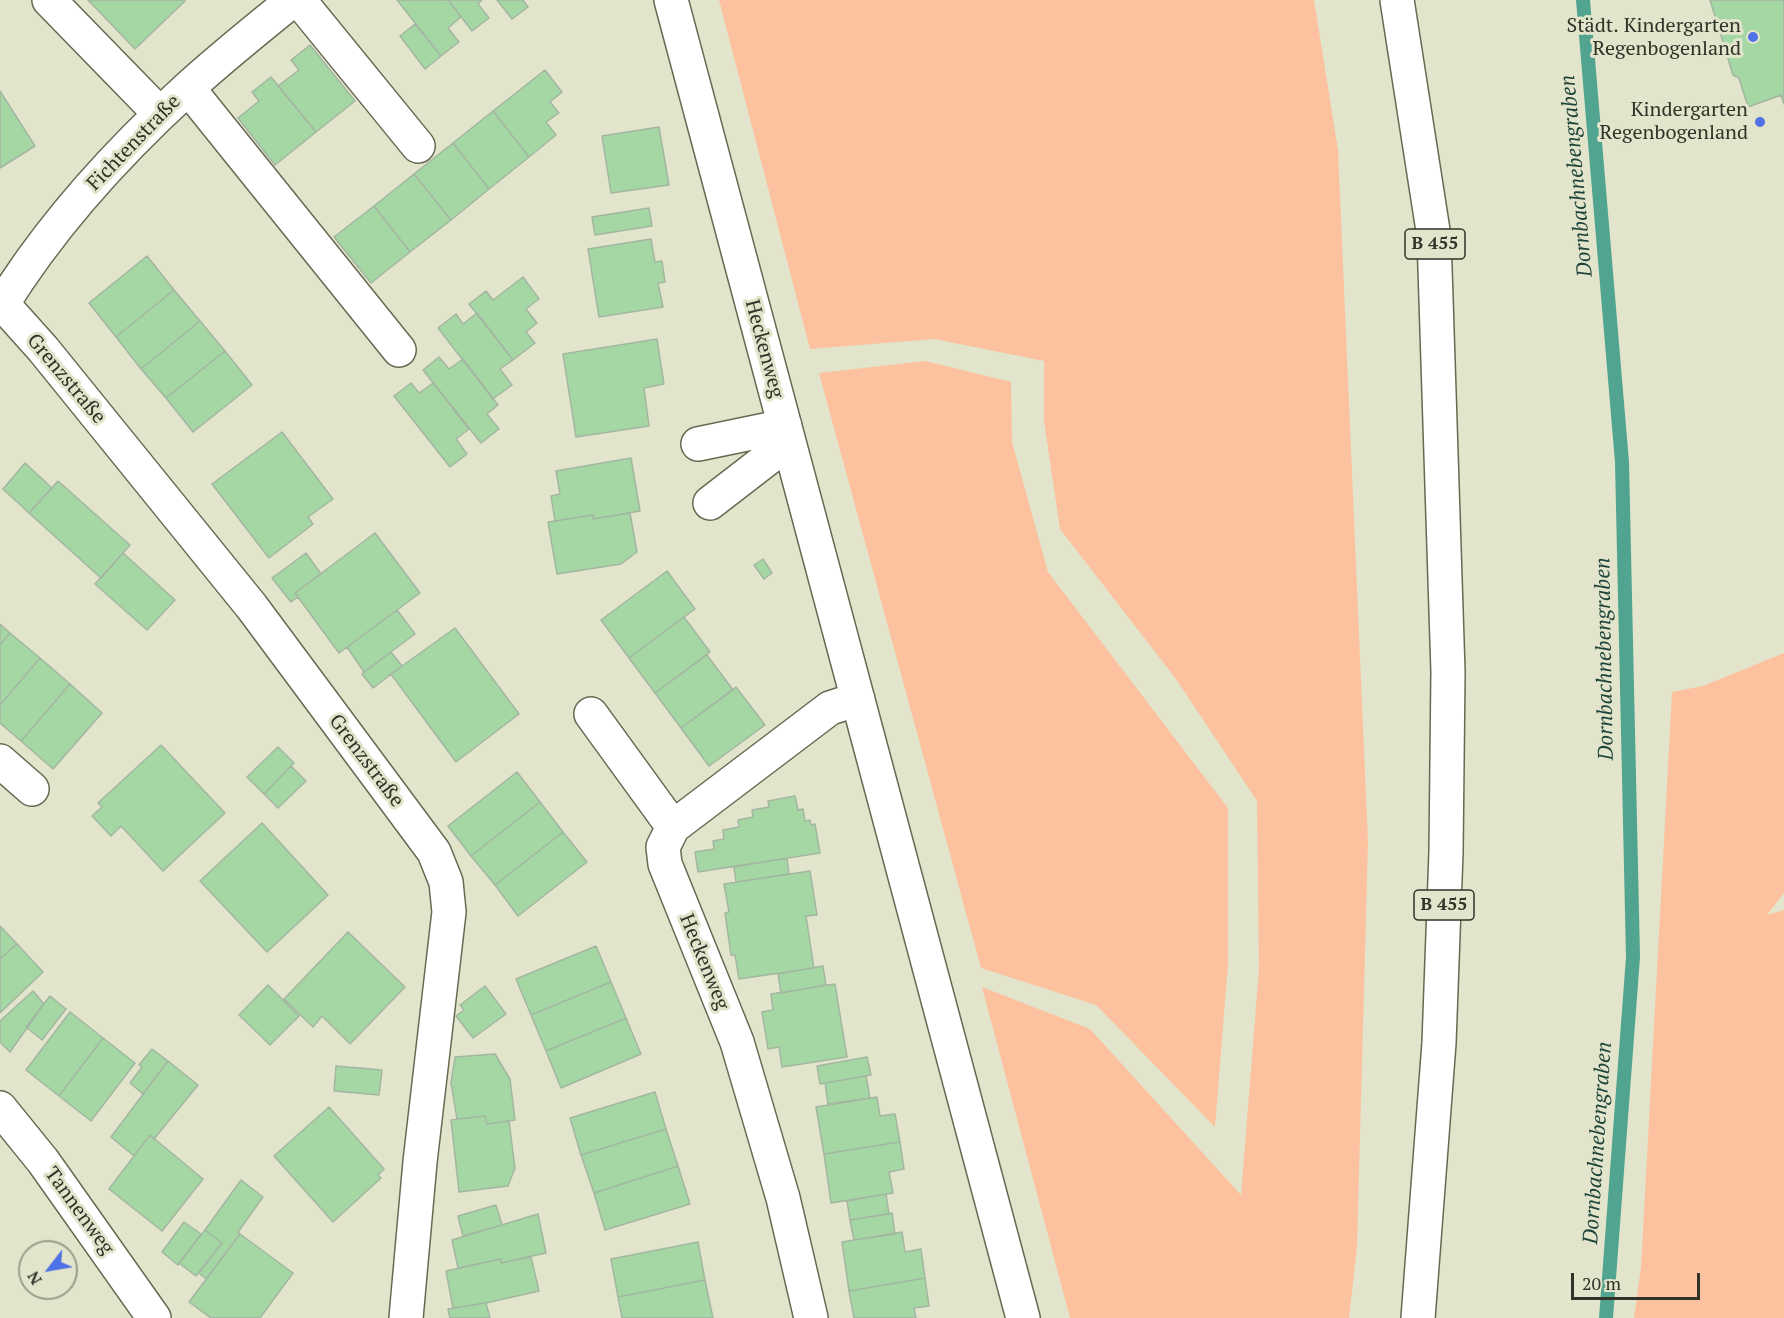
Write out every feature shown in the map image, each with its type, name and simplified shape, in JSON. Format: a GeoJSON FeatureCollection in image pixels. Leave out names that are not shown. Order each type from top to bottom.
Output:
{"type":"FeatureCollection","features":[{"type":"Feature","properties":{"kind":"main road"},"geometry":{"type":"LineString","coordinates":[[49,0],[160,114]]}},
{"type":"Feature","properties":{"kind":"main road","name":"Fichtenstraße"},"geometry":{"type":"LineString","coordinates":[[1,304],[79,200],[160,114],[293,0]]}},
{"type":"Feature","properties":{"kind":"main road"},"geometry":{"type":"LineString","coordinates":[[299,0],[418,146]]}},
{"type":"Feature","properties":{"kind":"main road","name":"Heckenweg"},"geometry":{"type":"LineString","coordinates":[[671,0],[1023,1318]]}},
{"type":"Feature","properties":{"kind":"main road","name":"B 455"},"geometry":{"type":"LineString","coordinates":[[1397,0],[1434,237],[1448,672],[1446,852],[1439,1044],[1418,1318]]}},
{"type":"Feature","properties":{"kind":"main road"},"geometry":{"type":"LineString","coordinates":[[188,88],[399,350]]}},
{"type":"Feature","properties":{"kind":"main road","name":"Grenzstraße"},"geometry":{"type":"LineString","coordinates":[[1,304],[43,349],[252,607],[434,852],[446,882],[449,912],[421,1151],[406,1318]]}},
{"type":"Feature","properties":{"kind":"main road"},"geometry":{"type":"LineString","coordinates":[[698,444],[787,434]]}},
{"type":"Feature","properties":{"kind":"main road"},"geometry":{"type":"LineString","coordinates":[[710,503],[787,434]]}},
{"type":"Feature","properties":{"kind":"main road"},"geometry":{"type":"LineString","coordinates":[[591,714],[673,827],[830,708],[858,699]]}},
{"type":"Feature","properties":{"kind":"main road"},"geometry":{"type":"LineString","coordinates":[[0,761],[32,789]]}},
{"type":"Feature","properties":{"kind":"main road","name":"Heckenweg"},"geometry":{"type":"LineString","coordinates":[[673,827],[663,847],[664,864],[736,1042],[783,1198],[811,1318]]}},
{"type":"Feature","properties":{"kind":"main road","name":"Tannenweg"},"geometry":{"type":"LineString","coordinates":[[0,1108],[44,1161],[154,1318]]}},
{"type":"Feature","properties":{"kind":"shaded area"},"geometry":{"type":"Polygon","coordinates":[[[719,0],[1314,0],[1338,150],[1368,842],[1357,1247],[1349,1318],[1070,1318],[982,987],[1090,1029],[1241,1195],[1259,969],[1257,801],[1176,679],[1060,529],[1044,421],[1044,361],[934,339],[810,349],[719,0]]]}},
{"type":"Feature","properties":{"kind":"shaded area"},"geometry":{"type":"Polygon","coordinates":[[[925,361],[1011,382],[1012,442],[1048,572],[1228,808],[1228,964],[1215,1127],[1096,1005],[981,968],[819,373],[925,361]]]}},
{"type":"Feature","properties":{"kind":"shaded area"},"geometry":{"type":"Polygon","coordinates":[[[1784,653],[1784,893],[1767,915],[1784,910],[1784,1318],[1634,1318],[1641,1267],[1672,692],[1703,686],[1784,653]]]}},
{"type":"Feature","properties":{"kind":"building"},"geometry":{"type":"Polygon","coordinates":[[[88,0],[184,0],[185,1],[135,49],[88,0]]]}},
{"type":"Feature","properties":{"kind":"building"},"geometry":{"type":"Polygon","coordinates":[[[397,0],[448,0],[461,17],[448,28],[459,42],[441,56],[397,0]]]}},
{"type":"Feature","properties":{"kind":"building"},"geometry":{"type":"Polygon","coordinates":[[[448,0],[482,0],[478,4],[489,18],[472,31],[448,0]]]}},
{"type":"Feature","properties":{"kind":"building"},"geometry":{"type":"Polygon","coordinates":[[[497,0],[523,0],[528,7],[512,19],[497,0]]]}},
{"type":"Feature","properties":{"kind":"building","name":"Städt. Kindergarten Regenbogenland"},"geometry":{"type":"Polygon","coordinates":[[[1710,0],[1784,0],[1784,104],[1781,95],[1748,107],[1739,78],[1733,75],[1710,0]]]}},
{"type":"Feature","properties":{"kind":"building"},"geometry":{"type":"Polygon","coordinates":[[[415,24],[441,56],[425,69],[400,36],[415,24]]]}},
{"type":"Feature","properties":{"kind":"building"},"geometry":{"type":"Polygon","coordinates":[[[310,45],[355,101],[316,132],[278,86],[299,70],[291,60],[310,45]]]}},
{"type":"Feature","properties":{"kind":"building"},"geometry":{"type":"Polygon","coordinates":[[[545,70],[562,92],[550,102],[559,113],[546,122],[556,135],[529,157],[493,111],[545,70]]]}},
{"type":"Feature","properties":{"kind":"building"},"geometry":{"type":"Polygon","coordinates":[[[271,77],[316,132],[275,165],[238,118],[259,101],[252,92],[271,77]]]}},
{"type":"Feature","properties":{"kind":"building"},"geometry":{"type":"Polygon","coordinates":[[[0,91],[35,146],[0,168],[0,91]]]}},
{"type":"Feature","properties":{"kind":"building"},"geometry":{"type":"Polygon","coordinates":[[[493,111],[529,157],[489,189],[453,143],[493,111]]]}},
{"type":"Feature","properties":{"kind":"building"},"geometry":{"type":"Polygon","coordinates":[[[659,127],[669,185],[611,193],[602,136],[659,127]]]}},
{"type":"Feature","properties":{"kind":"building"},"geometry":{"type":"Polygon","coordinates":[[[453,143],[489,189],[451,220],[414,174],[453,143]]]}},
{"type":"Feature","properties":{"kind":"building"},"geometry":{"type":"Polygon","coordinates":[[[414,174],[451,220],[410,252],[374,206],[414,174]]]}},
{"type":"Feature","properties":{"kind":"building"},"geometry":{"type":"Polygon","coordinates":[[[374,206],[410,252],[371,283],[334,237],[374,206]]]}},
{"type":"Feature","properties":{"kind":"building"},"geometry":{"type":"Polygon","coordinates":[[[649,208],[652,226],[595,235],[592,217],[649,208]]]}},
{"type":"Feature","properties":{"kind":"building"},"geometry":{"type":"Polygon","coordinates":[[[651,239],[655,262],[662,261],[665,282],[658,283],[663,307],[599,317],[588,249],[651,239]]]}},
{"type":"Feature","properties":{"kind":"building"},"geometry":{"type":"Polygon","coordinates":[[[147,256],[174,290],[116,337],[89,303],[147,256]]]}},
{"type":"Feature","properties":{"kind":"building"},"geometry":{"type":"Polygon","coordinates":[[[523,277],[539,299],[526,309],[537,323],[526,332],[535,343],[513,360],[469,304],[486,291],[493,300],[523,277]]]}},
{"type":"Feature","properties":{"kind":"building"},"geometry":{"type":"Polygon","coordinates":[[[174,290],[200,321],[141,369],[116,337],[174,290]]]}},
{"type":"Feature","properties":{"kind":"building"},"geometry":{"type":"Polygon","coordinates":[[[477,313],[513,360],[500,369],[512,385],[493,399],[438,328],[456,314],[463,324],[477,313]]]}},
{"type":"Feature","properties":{"kind":"building"},"geometry":{"type":"Polygon","coordinates":[[[200,321],[225,351],[166,398],[141,369],[200,321]]]}},
{"type":"Feature","properties":{"kind":"building"},"geometry":{"type":"Polygon","coordinates":[[[657,339],[664,384],[644,388],[649,426],[576,437],[563,354],[657,339]]]}},
{"type":"Feature","properties":{"kind":"building"},"geometry":{"type":"Polygon","coordinates":[[[225,351],[252,385],[193,432],[166,398],[225,351]]]}},
{"type":"Feature","properties":{"kind":"building"},"geometry":{"type":"Polygon","coordinates":[[[439,357],[449,369],[463,359],[498,405],[487,414],[499,429],[481,443],[423,370],[439,357]]]}},
{"type":"Feature","properties":{"kind":"building"},"geometry":{"type":"Polygon","coordinates":[[[411,383],[419,393],[433,383],[469,429],[456,439],[467,454],[450,467],[394,396],[411,383]]]}},
{"type":"Feature","properties":{"kind":"building"},"geometry":{"type":"Polygon","coordinates":[[[282,432],[333,499],[308,517],[313,524],[269,558],[212,484],[282,432]]]}},
{"type":"Feature","properties":{"kind":"building"},"geometry":{"type":"Polygon","coordinates":[[[631,458],[640,511],[593,519],[593,515],[555,521],[551,496],[560,494],[556,471],[631,458]]]}},
{"type":"Feature","properties":{"kind":"building"},"geometry":{"type":"Polygon","coordinates":[[[25,463],[52,488],[29,513],[3,489],[25,463]]]}},
{"type":"Feature","properties":{"kind":"building"},"geometry":{"type":"Polygon","coordinates":[[[58,481],[130,545],[101,578],[29,513],[58,481]]]}},
{"type":"Feature","properties":{"kind":"building"},"geometry":{"type":"Polygon","coordinates":[[[630,513],[637,552],[621,564],[557,574],[548,522],[593,515],[593,519],[630,513]]]}},
{"type":"Feature","properties":{"kind":"building"},"geometry":{"type":"Polygon","coordinates":[[[375,533],[420,593],[339,653],[295,593],[375,533]]]}},
{"type":"Feature","properties":{"kind":"building"},"geometry":{"type":"Polygon","coordinates":[[[123,553],[175,600],[147,630],[95,584],[123,553]]]}},
{"type":"Feature","properties":{"kind":"building"},"geometry":{"type":"Polygon","coordinates":[[[306,553],[321,574],[295,593],[298,597],[291,602],[272,578],[306,553]]]}},
{"type":"Feature","properties":{"kind":"building"},"geometry":{"type":"Polygon","coordinates":[[[763,559],[772,573],[764,579],[754,565],[763,559]]]}},
{"type":"Feature","properties":{"kind":"building"},"geometry":{"type":"Polygon","coordinates":[[[667,571],[695,609],[629,658],[601,620],[667,571]]]}},
{"type":"Feature","properties":{"kind":"building"},"geometry":{"type":"Polygon","coordinates":[[[397,610],[415,634],[364,672],[347,647],[397,610]]]}},
{"type":"Feature","properties":{"kind":"building"},"geometry":{"type":"Polygon","coordinates":[[[684,617],[710,652],[655,693],[629,658],[684,617]]]}},
{"type":"Feature","properties":{"kind":"building"},"geometry":{"type":"Polygon","coordinates":[[[0,624],[10,633],[0,645],[0,624]]]}},
{"type":"Feature","properties":{"kind":"building"},"geometry":{"type":"Polygon","coordinates":[[[455,628],[519,714],[456,762],[391,674],[455,628]]]}},
{"type":"Feature","properties":{"kind":"building"},"geometry":{"type":"Polygon","coordinates":[[[10,633],[40,658],[0,705],[0,645],[10,633]]]}},
{"type":"Feature","properties":{"kind":"building"},"geometry":{"type":"Polygon","coordinates":[[[391,652],[402,666],[373,688],[362,674],[391,652]]]}},
{"type":"Feature","properties":{"kind":"building"},"geometry":{"type":"Polygon","coordinates":[[[707,655],[733,690],[681,728],[655,693],[707,655]]]}},
{"type":"Feature","properties":{"kind":"building"},"geometry":{"type":"Polygon","coordinates":[[[40,658],[70,684],[21,741],[0,723],[0,705],[40,658]]]}},
{"type":"Feature","properties":{"kind":"building"},"geometry":{"type":"Polygon","coordinates":[[[70,684],[102,713],[53,769],[21,741],[70,684]]]}},
{"type":"Feature","properties":{"kind":"building"},"geometry":{"type":"Polygon","coordinates":[[[736,687],[765,725],[709,766],[681,728],[736,687]]]}},
{"type":"Feature","properties":{"kind":"building"},"geometry":{"type":"Polygon","coordinates":[[[161,745],[225,813],[163,871],[121,826],[111,836],[92,816],[102,807],[98,803],[161,745]]]}},
{"type":"Feature","properties":{"kind":"building"},"geometry":{"type":"Polygon","coordinates":[[[278,747],[294,763],[264,794],[247,777],[278,747]]]}},
{"type":"Feature","properties":{"kind":"building"},"geometry":{"type":"Polygon","coordinates":[[[291,766],[306,781],[278,808],[264,794],[291,766]]]}},
{"type":"Feature","properties":{"kind":"building"},"geometry":{"type":"Polygon","coordinates":[[[517,772],[540,802],[471,856],[448,826],[517,772]]]}},
{"type":"Feature","properties":{"kind":"building"},"geometry":{"type":"Polygon","coordinates":[[[795,796],[798,810],[803,809],[805,821],[810,820],[811,825],[815,824],[820,853],[698,872],[695,852],[714,849],[713,841],[724,839],[723,830],[739,827],[738,820],[753,817],[752,810],[769,807],[768,801],[795,796]]]}},
{"type":"Feature","properties":{"kind":"building"},"geometry":{"type":"Polygon","coordinates":[[[540,802],[563,832],[495,885],[471,856],[540,802]]]}},
{"type":"Feature","properties":{"kind":"building"},"geometry":{"type":"Polygon","coordinates":[[[262,823],[328,895],[267,952],[200,881],[262,823]]]}},
{"type":"Feature","properties":{"kind":"building"},"geometry":{"type":"Polygon","coordinates":[[[563,832],[587,862],[518,916],[495,885],[563,832]]]}},
{"type":"Feature","properties":{"kind":"building"},"geometry":{"type":"Polygon","coordinates":[[[787,858],[789,874],[736,882],[734,867],[787,858]]]}},
{"type":"Feature","properties":{"kind":"building"},"geometry":{"type":"Polygon","coordinates":[[[810,871],[817,915],[806,916],[814,968],[739,979],[735,955],[731,955],[725,913],[729,912],[724,884],[810,871]]]}},
{"type":"Feature","properties":{"kind":"building"},"geometry":{"type":"Polygon","coordinates":[[[0,926],[17,944],[0,959],[0,926]]]}},
{"type":"Feature","properties":{"kind":"building"},"geometry":{"type":"Polygon","coordinates":[[[348,932],[405,987],[350,1044],[322,1016],[313,1027],[284,999],[348,932]]]}},
{"type":"Feature","properties":{"kind":"building"},"geometry":{"type":"Polygon","coordinates":[[[17,944],[43,972],[0,1013],[0,959],[17,944]]]}},
{"type":"Feature","properties":{"kind":"building"},"geometry":{"type":"Polygon","coordinates":[[[596,946],[611,982],[531,1015],[516,979],[596,946]]]}},
{"type":"Feature","properties":{"kind":"building"},"geometry":{"type":"Polygon","coordinates":[[[823,966],[826,985],[781,993],[778,974],[823,966]]]}},
{"type":"Feature","properties":{"kind":"building"},"geometry":{"type":"Polygon","coordinates":[[[611,982],[626,1018],[546,1051],[531,1015],[611,982]]]}},
{"type":"Feature","properties":{"kind":"building"},"geometry":{"type":"Polygon","coordinates":[[[835,984],[847,1057],[782,1067],[779,1047],[768,1049],[762,1012],[773,1010],[771,994],[835,984]]]}},
{"type":"Feature","properties":{"kind":"building"},"geometry":{"type":"Polygon","coordinates":[[[268,985],[299,1016],[270,1045],[239,1015],[268,985]]]}},
{"type":"Feature","properties":{"kind":"building"},"geometry":{"type":"Polygon","coordinates":[[[485,986],[506,1014],[473,1038],[456,1016],[464,1010],[460,1005],[485,986]]]}},
{"type":"Feature","properties":{"kind":"building"},"geometry":{"type":"Polygon","coordinates":[[[33,991],[44,1004],[10,1052],[0,1042],[0,1021],[33,991]]]}},
{"type":"Feature","properties":{"kind":"building"},"geometry":{"type":"Polygon","coordinates":[[[50,996],[66,1009],[42,1040],[26,1027],[50,996]]]}},
{"type":"Feature","properties":{"kind":"building"},"geometry":{"type":"Polygon","coordinates":[[[70,1012],[103,1038],[59,1096],[26,1070],[70,1012]]]}},
{"type":"Feature","properties":{"kind":"building"},"geometry":{"type":"Polygon","coordinates":[[[626,1018],[641,1054],[561,1088],[546,1051],[626,1018]]]}},
{"type":"Feature","properties":{"kind":"building"},"geometry":{"type":"Polygon","coordinates":[[[103,1038],[135,1063],[91,1121],[59,1096],[103,1038]]]}},
{"type":"Feature","properties":{"kind":"building"},"geometry":{"type":"Polygon","coordinates":[[[152,1049],[168,1061],[143,1094],[130,1083],[142,1067],[139,1065],[152,1049]]]}},
{"type":"Feature","properties":{"kind":"building"},"geometry":{"type":"Polygon","coordinates":[[[495,1054],[510,1079],[515,1120],[487,1124],[485,1116],[457,1119],[451,1083],[455,1057],[495,1054]]]}},
{"type":"Feature","properties":{"kind":"building"},"geometry":{"type":"Polygon","coordinates":[[[867,1057],[871,1075],[820,1084],[817,1066],[867,1057]]]}},
{"type":"Feature","properties":{"kind":"building"},"geometry":{"type":"Polygon","coordinates":[[[168,1061],[198,1085],[154,1139],[150,1135],[134,1156],[111,1137],[168,1061]]]}},
{"type":"Feature","properties":{"kind":"building"},"geometry":{"type":"Polygon","coordinates":[[[336,1066],[382,1070],[379,1095],[334,1091],[336,1066]]]}},
{"type":"Feature","properties":{"kind":"building"},"geometry":{"type":"Polygon","coordinates":[[[866,1076],[870,1098],[828,1104],[825,1083],[866,1076]]]}},
{"type":"Feature","properties":{"kind":"building"},"geometry":{"type":"Polygon","coordinates":[[[655,1092],[666,1129],[581,1155],[570,1118],[655,1092]]]}},
{"type":"Feature","properties":{"kind":"building"},"geometry":{"type":"Polygon","coordinates":[[[877,1097],[880,1116],[895,1114],[900,1142],[824,1154],[816,1107],[877,1097]]]}},
{"type":"Feature","properties":{"kind":"building"},"geometry":{"type":"Polygon","coordinates":[[[329,1107],[384,1169],[378,1175],[381,1178],[333,1222],[274,1156],[329,1107]]]}},
{"type":"Feature","properties":{"kind":"building"},"geometry":{"type":"Polygon","coordinates":[[[485,1116],[487,1124],[509,1121],[515,1168],[508,1186],[459,1192],[451,1120],[485,1116]]]}},
{"type":"Feature","properties":{"kind":"building"},"geometry":{"type":"Polygon","coordinates":[[[666,1129],[678,1166],[594,1193],[581,1155],[666,1129]]]}},
{"type":"Feature","properties":{"kind":"building"},"geometry":{"type":"Polygon","coordinates":[[[150,1135],[203,1179],[162,1231],[109,1189],[150,1135]]]}},
{"type":"Feature","properties":{"kind":"building"},"geometry":{"type":"Polygon","coordinates":[[[900,1142],[904,1169],[889,1172],[893,1193],[831,1203],[824,1154],[900,1142]]]}},
{"type":"Feature","properties":{"kind":"building"},"geometry":{"type":"Polygon","coordinates":[[[678,1166],[690,1204],[605,1230],[594,1193],[678,1166]]]}},
{"type":"Feature","properties":{"kind":"building"},"geometry":{"type":"Polygon","coordinates":[[[241,1180],[263,1197],[238,1232],[240,1234],[206,1279],[199,1273],[222,1243],[205,1230],[241,1180]]]}},
{"type":"Feature","properties":{"kind":"building"},"geometry":{"type":"Polygon","coordinates":[[[886,1194],[889,1214],[850,1220],[847,1201],[886,1194]]]}},
{"type":"Feature","properties":{"kind":"building"},"geometry":{"type":"Polygon","coordinates":[[[496,1205],[502,1225],[463,1236],[458,1216],[496,1205]]]}},
{"type":"Feature","properties":{"kind":"building"},"geometry":{"type":"Polygon","coordinates":[[[892,1213],[895,1234],[854,1240],[850,1220],[892,1213]]]}},
{"type":"Feature","properties":{"kind":"building"},"geometry":{"type":"Polygon","coordinates":[[[538,1214],[546,1253],[501,1263],[501,1259],[458,1268],[452,1240],[538,1214]]]}},
{"type":"Feature","properties":{"kind":"building"},"geometry":{"type":"Polygon","coordinates":[[[184,1222],[201,1234],[178,1265],[162,1252],[184,1222]]]}},
{"type":"Feature","properties":{"kind":"building"},"geometry":{"type":"Polygon","coordinates":[[[205,1230],[222,1243],[196,1276],[179,1263],[205,1230]]]}},
{"type":"Feature","properties":{"kind":"building"},"geometry":{"type":"Polygon","coordinates":[[[902,1232],[905,1252],[921,1249],[925,1278],[849,1291],[842,1242],[902,1232]]]}},
{"type":"Feature","properties":{"kind":"building"},"geometry":{"type":"Polygon","coordinates":[[[240,1234],[293,1273],[260,1318],[211,1318],[189,1302],[240,1234]]]}},
{"type":"Feature","properties":{"kind":"building"},"geometry":{"type":"Polygon","coordinates":[[[698,1242],[705,1280],[618,1297],[611,1259],[698,1242]]]}},
{"type":"Feature","properties":{"kind":"building"},"geometry":{"type":"Polygon","coordinates":[[[531,1257],[539,1291],[453,1308],[446,1271],[501,1259],[501,1263],[531,1257]]]}},
{"type":"Feature","properties":{"kind":"building"},"geometry":{"type":"Polygon","coordinates":[[[925,1278],[929,1306],[914,1308],[916,1318],[854,1318],[849,1291],[925,1278]]]}},
{"type":"Feature","properties":{"kind":"building"},"geometry":{"type":"Polygon","coordinates":[[[705,1280],[713,1318],[622,1318],[618,1297],[705,1280]]]}},
{"type":"Feature","properties":{"kind":"building"},"geometry":{"type":"Polygon","coordinates":[[[486,1303],[490,1318],[450,1318],[448,1309],[486,1303]]]}},
{"type":"Feature","properties":{"kind":"waterway","name":"Dornbachnebengraben"},"geometry":{"type":"LineString","coordinates":[[1583,0],[1622,462],[1633,957],[1606,1318]]}},
{"type":"Feature","properties":{"kind":"place","name":"Städt. Kindergarten Regenbogenland"},"geometry":{"type":"Point","coordinates":[1753,37]}},
{"type":"Feature","properties":{"kind":"place","name":"Kindergarten Regenbogenland"},"geometry":{"type":"Point","coordinates":[1760,122]}}]}
